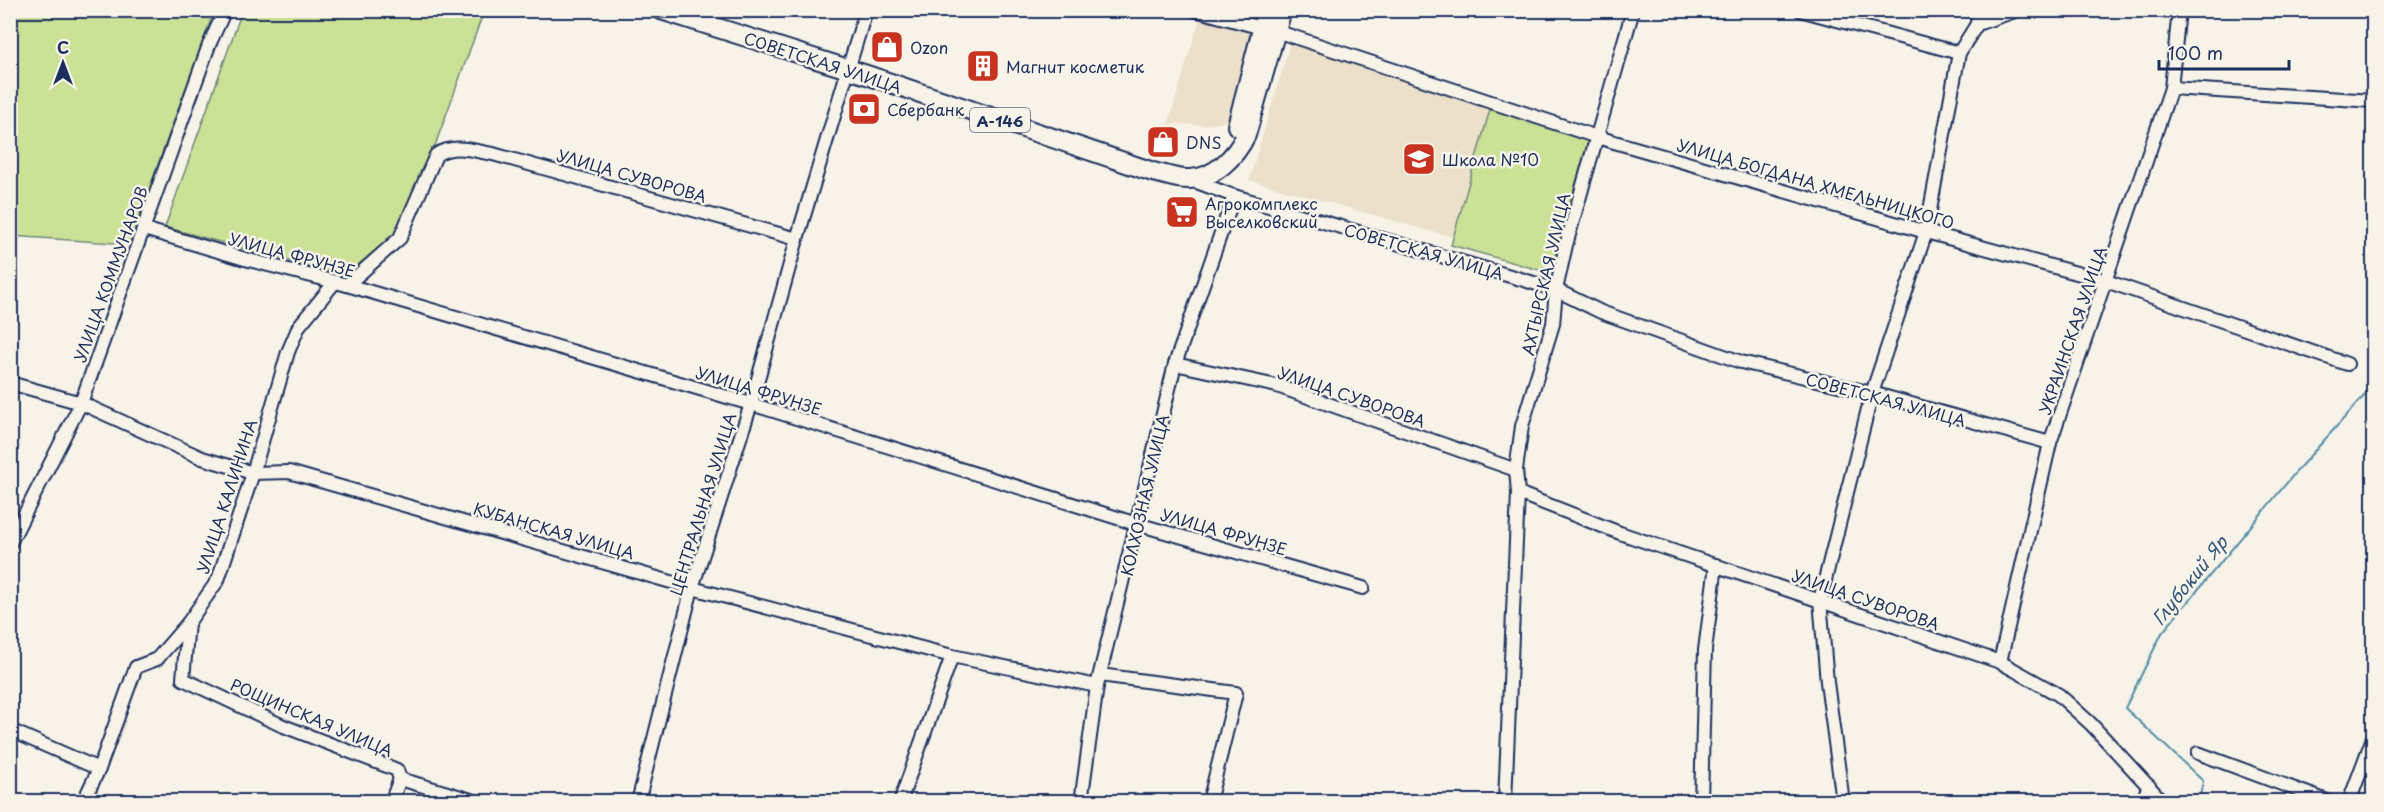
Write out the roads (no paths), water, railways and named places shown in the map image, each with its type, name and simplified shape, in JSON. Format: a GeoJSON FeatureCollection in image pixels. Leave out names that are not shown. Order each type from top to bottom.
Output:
{"type":"FeatureCollection","features":[{"type":"Feature","properties":{"kind":"highway","name":"СОВЕТСКАЯ УЛИЦА"},"geometry":{"type":"LineString","coordinates":[[661,10],[848,69],[1153,172],[1190,179]]}},
{"type":"Feature","properties":{"kind":"highway"},"geometry":{"type":"LineString","coordinates":[[1190,179],[1210,173],[1227,163],[1238,152],[1246,135],[1268,23],[1282,10]]}},
{"type":"Feature","properties":{"kind":"street","name":"УЛИЦА КОММУНАРОВ"},"geometry":{"type":"LineString","coordinates":[[10,543],[81,404],[209,45],[225,10]]}},
{"type":"Feature","properties":{"kind":"street","name":"ЦЕНТРАЛЬНАЯ УЛИЦА"},"geometry":{"type":"LineString","coordinates":[[638,801],[692,588],[750,404],[866,10]]}},
{"type":"Feature","properties":{"kind":"street","name":"УЛИЦА БОГДАНА ХМЕЛЬНИЦКОГО"},"geometry":{"type":"LineString","coordinates":[[1195,10],[1268,23],[1597,137],[1926,232],[2106,281],[2347,364]]}},
{"type":"Feature","properties":{"kind":"street","name":"АХТЫРСКАЯ УЛИЦА"},"geometry":{"type":"LineString","coordinates":[[1505,801],[1518,493],[1516,470],[1522,426],[1553,324],[1556,291],[1566,245],[1633,10]]}},
{"type":"Feature","properties":{"kind":"street"},"geometry":{"type":"LineString","coordinates":[[1800,10],[1959,52]]}},
{"type":"Feature","properties":{"kind":"street"},"geometry":{"type":"LineString","coordinates":[[1843,801],[1827,682],[1820,600],[1872,393],[1926,232],[1959,52],[1977,24],[1978,10]]}},
{"type":"Feature","properties":{"kind":"street"},"geometry":{"type":"LineString","coordinates":[[1977,24],[2018,10]]}},
{"type":"Feature","properties":{"kind":"street","name":"УКРАИНСКАЯ УЛИЦА"},"geometry":{"type":"LineString","coordinates":[[2000,662],[2050,443],[2171,88],[2179,10]]}},
{"type":"Feature","properties":{"kind":"street"},"geometry":{"type":"LineString","coordinates":[[2171,88],[2373,102]]}},
{"type":"Feature","properties":{"kind":"street","name":"УЛИЦА СУВОРОВА"},"geometry":{"type":"LineString","coordinates":[[456,148],[493,154],[797,239]]}},
{"type":"Feature","properties":{"kind":"street","name":"УЛИЦА КАЛИНИНА"},"geometry":{"type":"LineString","coordinates":[[83,801],[99,769],[136,667],[157,659],[188,623],[218,580],[253,473],[288,352],[299,326],[341,284],[400,238],[436,155],[444,150],[456,148]]}},
{"type":"Feature","properties":{"kind":"street","name":"СОВЕТСКАЯ УЛИЦА"},"geometry":{"type":"LineString","coordinates":[[1190,179],[1234,196],[1556,291],[1601,312],[1741,362],[1872,393],[2050,443]]}},
{"type":"Feature","properties":{"kind":"street","name":"КОЛХОЗНАЯ УЛИЦА"},"geometry":{"type":"LineString","coordinates":[[1081,801],[1099,681],[1175,363],[1234,196]]}},
{"type":"Feature","properties":{"kind":"street","name":"УЛИЦА ФРУНЗЕ"},"geometry":{"type":"LineString","coordinates":[[144,229],[341,284],[750,404],[1137,524],[1363,588]]}},
{"type":"Feature","properties":{"kind":"street","name":"УЛИЦА СУВОРОВА"},"geometry":{"type":"LineString","coordinates":[[1175,363],[1276,386],[1516,470]]}},
{"type":"Feature","properties":{"kind":"street","name":"КУБАНСКАЯ УЛИЦА"},"geometry":{"type":"LineString","coordinates":[[10,382],[81,404],[202,458],[253,473],[290,472],[692,588],[952,656],[1099,681],[1236,693],[1209,801]]}},
{"type":"Feature","properties":{"kind":"street","name":"УЛИЦА СУВОРОВА"},"geometry":{"type":"LineString","coordinates":[[1518,493],[1620,533],[2000,662],[2059,694],[2091,724],[2163,801]]}},
{"type":"Feature","properties":{"kind":"street"},"geometry":{"type":"LineString","coordinates":[[1701,801],[1705,650],[1716,565]]}},
{"type":"Feature","properties":{"kind":"street","name":"РОЩИНСКАЯ УЛИЦА"},"geometry":{"type":"LineString","coordinates":[[188,623],[183,679],[280,725],[398,770],[400,779],[478,801]]}},
{"type":"Feature","properties":{"kind":"street"},"geometry":{"type":"LineString","coordinates":[[900,801],[952,656]]}},
{"type":"Feature","properties":{"kind":"street"},"geometry":{"type":"LineString","coordinates":[[10,730],[99,769]]}},
{"type":"Feature","properties":{"kind":"street"},"geometry":{"type":"LineString","coordinates":[[2349,801],[2373,735]]}},
{"type":"Feature","properties":{"kind":"street"},"geometry":{"type":"LineString","coordinates":[[2198,753],[2330,801]]}},
{"type":"Feature","properties":{"kind":"street"},"geometry":{"type":"LineString","coordinates":[[391,801],[400,779]]}},
{"type":"Feature","properties":{"kind":"street"},"geometry":{"type":"LineString","coordinates":[[2142,801],[2149,786]]}},
{"type":"Feature","properties":{"kind":"waterway","name":"Глубокий Яр"},"geometry":{"type":"LineString","coordinates":[[2199,802],[2203,781],[2125,708],[2162,633],[2300,467],[2374,385]]}},
{"type":"Feature","properties":{"kind":"place","name":"Ozon"},"geometry":{"type":"Point","coordinates":[887,47]}},
{"type":"Feature","properties":{"kind":"place","name":"Магнит косметик"},"geometry":{"type":"Point","coordinates":[983,66]}},
{"type":"Feature","properties":{"kind":"place","name":"Сбербанк"},"geometry":{"type":"Point","coordinates":[864,109]}},
{"type":"Feature","properties":{"kind":"place","name":"DNS"},"geometry":{"type":"Point","coordinates":[1163,142]}},
{"type":"Feature","properties":{"kind":"place","name":"Школа №10"},"geometry":{"type":"Point","coordinates":[1419,159]}},
{"type":"Feature","properties":{"kind":"place","name":"Агрокомплекс Выселковский"},"geometry":{"type":"Point","coordinates":[1182,212]}}]}
